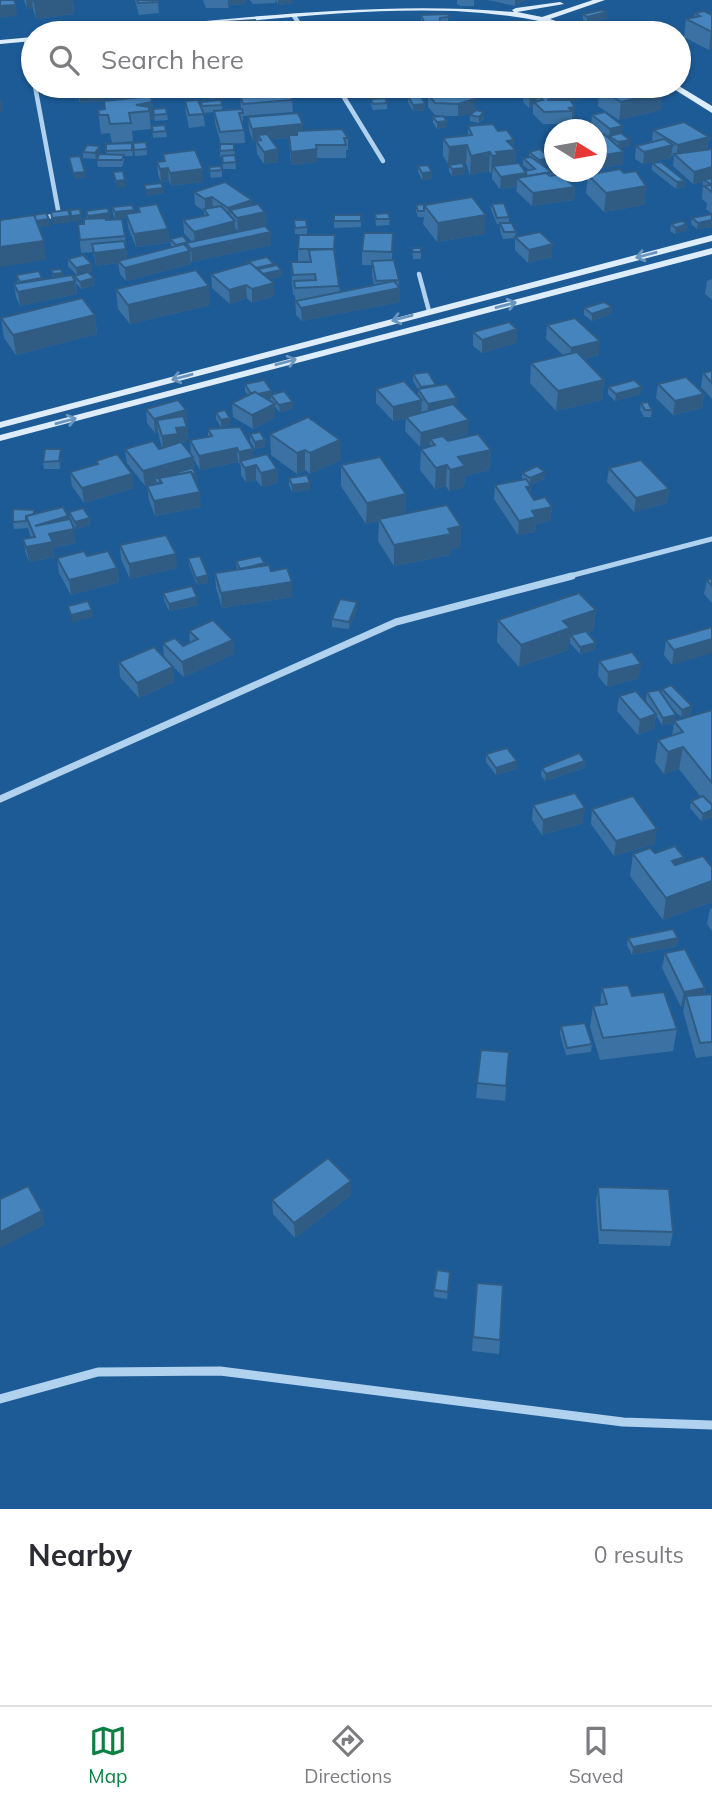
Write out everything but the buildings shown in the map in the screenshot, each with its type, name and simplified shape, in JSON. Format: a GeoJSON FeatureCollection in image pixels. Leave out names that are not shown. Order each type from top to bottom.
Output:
{"type":"FeatureCollection","features":[{"type":"Feature","properties":{"kind":"street"},"geometry":{"type":"LineString","coordinates":[[541,18],[573,5],[601,0]]}},
{"type":"Feature","properties":{"kind":"street"},"geometry":{"type":"LineString","coordinates":[[503,12],[560,4],[573,5]]}},
{"type":"Feature","properties":{"kind":"street"},"geometry":{"type":"LineString","coordinates":[[541,18],[546,11],[560,4]]}},
{"type":"Feature","properties":{"kind":"street"},"geometry":{"type":"LineString","coordinates":[[237,21],[405,7],[503,12],[553,21]]}},
{"type":"Feature","properties":{"kind":"street"},"geometry":{"type":"LineString","coordinates":[[294,16],[297,21]]}},
{"type":"Feature","properties":{"kind":"street"},"geometry":{"type":"LineString","coordinates":[[0,42],[21,41]]}},
{"type":"Feature","properties":{"kind":"street"},"geometry":{"type":"LineString","coordinates":[[691,97],[712,110]]}},
{"type":"Feature","properties":{"kind":"street"},"geometry":{"type":"LineString","coordinates":[[36,98],[59,215],[36,219]]}},
{"type":"Feature","properties":{"kind":"street"},"geometry":{"type":"LineString","coordinates":[[344,98],[383,161]]}},
{"type":"Feature","properties":{"kind":"street"},"geometry":{"type":"LineString","coordinates":[[0,425],[712,238]]}},
{"type":"Feature","properties":{"kind":"street"},"geometry":{"type":"LineString","coordinates":[[0,438],[712,251]]}},
{"type":"Feature","properties":{"kind":"street"},"geometry":{"type":"LineString","coordinates":[[620,262],[630,272]]}},
{"type":"Feature","properties":{"kind":"street"},"geometry":{"type":"LineString","coordinates":[[0,799],[396,622],[712,539]]}},
{"type":"Feature","properties":{"kind":"street"},"geometry":{"type":"LineString","coordinates":[[0,1399],[98,1372],[220,1371],[623,1422],[712,1425]]}},
{"type":"Feature","properties":{"kind":"lane"},"geometry":{"type":"LineString","coordinates":[[419,274],[429,311]]}}]}
